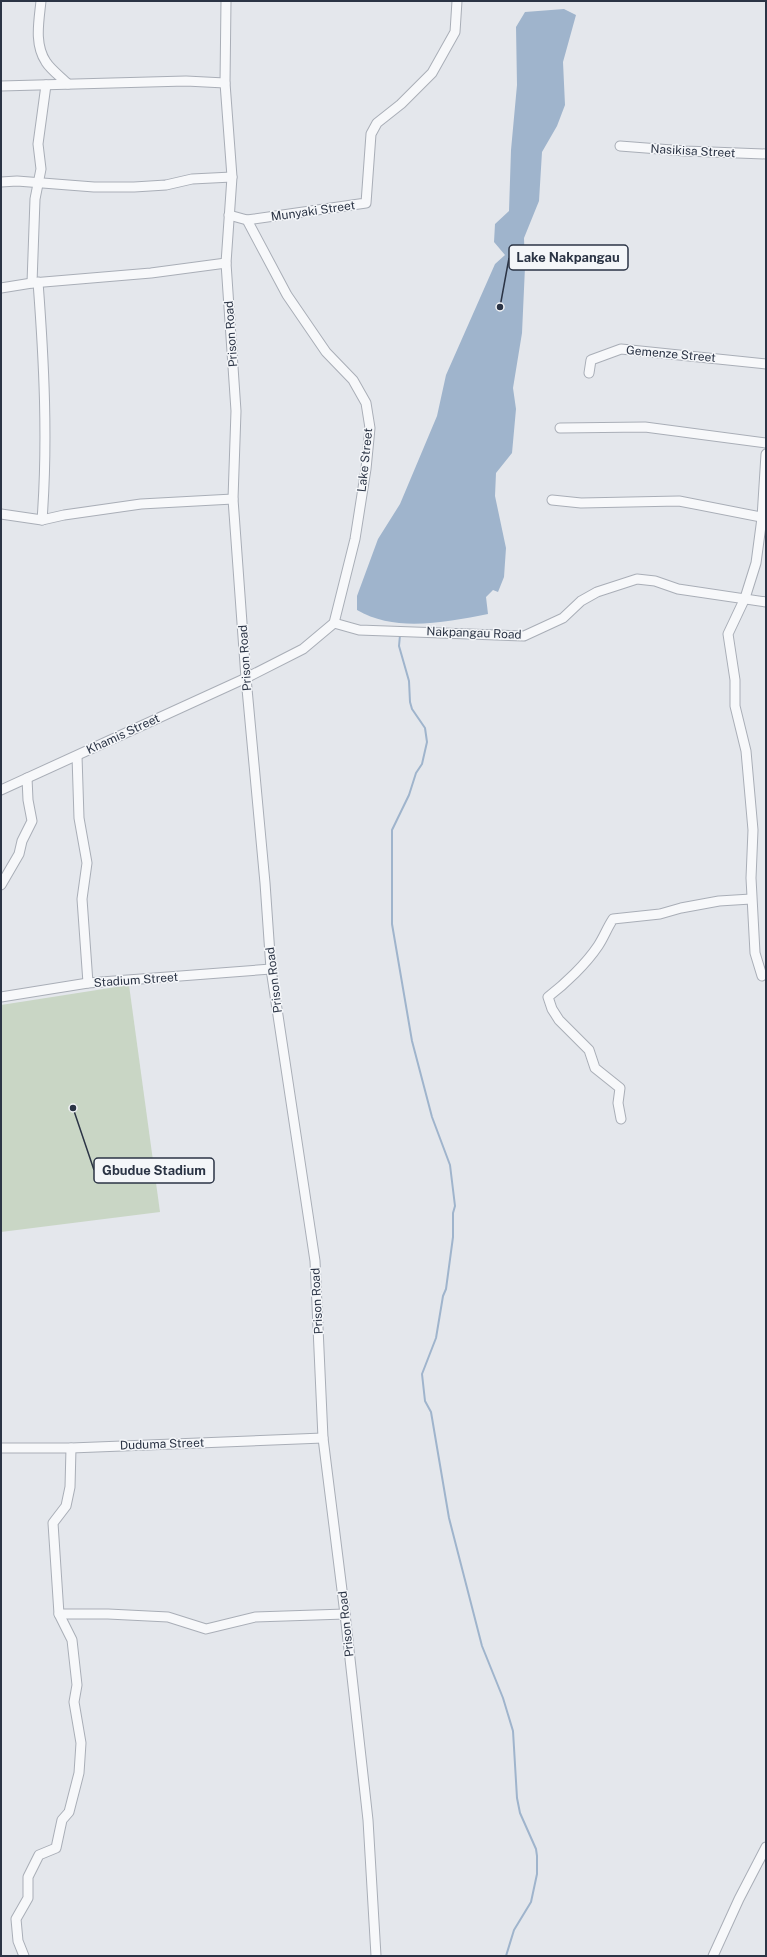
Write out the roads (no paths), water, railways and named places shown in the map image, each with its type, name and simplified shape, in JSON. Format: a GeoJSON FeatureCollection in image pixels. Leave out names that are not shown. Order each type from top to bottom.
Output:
{"type":"FeatureCollection","features":[{"type":"Feature","properties":{"kind":"street"},"geometry":{"type":"LineString","coordinates":[[41,1],[38,36],[41,52],[46,62],[68,84]]}},
{"type":"Feature","properties":{"kind":"street","name":"Prison Road"},"geometry":{"type":"LineString","coordinates":[[226,1],[225,83],[232,177],[226,263],[236,411],[233,499],[246,678],[265,883],[271,969],[315,1261],[323,1438],[345,1614],[368,1820],[376,1956]]}},
{"type":"Feature","properties":{"kind":"street","name":"Munyaki Street"},"geometry":{"type":"LineString","coordinates":[[247,220],[366,204],[371,134],[377,123],[401,104],[432,73],[456,32],[457,1]]}},
{"type":"Feature","properties":{"kind":"street"},"geometry":{"type":"LineString","coordinates":[[1,86],[186,81],[225,83]]}},
{"type":"Feature","properties":{"kind":"street"},"geometry":{"type":"LineString","coordinates":[[42,520],[45,486],[45,429],[35,282],[35,199],[41,169],[38,144],[46,84]]}},
{"type":"Feature","properties":{"kind":"street","name":"Nasikisa Street"},"geometry":{"type":"LineString","coordinates":[[620,146],[685,151],[766,154]]}},
{"type":"Feature","properties":{"kind":"street"},"geometry":{"type":"LineString","coordinates":[[1,182],[17,181],[94,187],[134,187],[166,185],[192,179],[232,177]]}},
{"type":"Feature","properties":{"kind":"street"},"geometry":{"type":"LineString","coordinates":[[229,216],[247,220]]}},
{"type":"Feature","properties":{"kind":"street","name":"Lake Street"},"geometry":{"type":"LineString","coordinates":[[247,220],[287,295],[326,352],[353,380],[366,403],[370,428],[366,469],[355,539],[334,623]]}},
{"type":"Feature","properties":{"kind":"street"},"geometry":{"type":"LineString","coordinates":[[1,288],[35,282],[151,273],[226,263]]}},
{"type":"Feature","properties":{"kind":"street","name":"Gemenze Street"},"geometry":{"type":"LineString","coordinates":[[589,373],[591,360],[621,350],[766,364]]}},
{"type":"Feature","properties":{"kind":"street"},"geometry":{"type":"LineString","coordinates":[[560,428],[645,427],[766,443]]}},
{"type":"Feature","properties":{"kind":"street"},"geometry":{"type":"LineString","coordinates":[[762,976],[754,953],[751,899],[753,830],[746,751],[735,706],[735,680],[728,634],[744,598],[756,563],[764,518],[766,454]]}},
{"type":"Feature","properties":{"kind":"street"},"geometry":{"type":"LineString","coordinates":[[1,514],[42,520],[64,514],[141,504],[233,499]]}},
{"type":"Feature","properties":{"kind":"street"},"geometry":{"type":"LineString","coordinates":[[552,500],[580,503],[679,502],[764,518]]}},
{"type":"Feature","properties":{"kind":"street","name":"Nakpangau Road"},"geometry":{"type":"LineString","coordinates":[[334,623],[359,630],[524,636],[563,618],[581,601],[597,592],[637,579],[655,581],[685,590],[766,602]]}},
{"type":"Feature","properties":{"kind":"street"},"geometry":{"type":"LineString","coordinates":[[246,678],[303,650],[334,623]]}},
{"type":"Feature","properties":{"kind":"street","name":"Khamis Street"},"geometry":{"type":"LineString","coordinates":[[1,790],[246,678]]}},
{"type":"Feature","properties":{"kind":"street"},"geometry":{"type":"LineString","coordinates":[[77,756],[79,818],[86,863],[82,900],[88,983]]}},
{"type":"Feature","properties":{"kind":"street"},"geometry":{"type":"LineString","coordinates":[[1,885],[19,854],[22,841],[32,821],[28,800],[27,778]]}},
{"type":"Feature","properties":{"kind":"street"},"geometry":{"type":"LineString","coordinates":[[621,1119],[618,1103],[620,1088],[595,1068],[589,1050],[559,1020],[552,1009],[548,997],[567,982],[592,954],[599,945],[605,929],[613,919],[660,914],[680,908],[719,901],[751,899]]}},
{"type":"Feature","properties":{"kind":"street","name":"Stadium Street"},"geometry":{"type":"LineString","coordinates":[[1,997],[88,983],[271,969]]}},
{"type":"Feature","properties":{"kind":"street","name":"Duduma Street"},"geometry":{"type":"LineString","coordinates":[[1,1448],[71,1448],[323,1438]]}},
{"type":"Feature","properties":{"kind":"street"},"geometry":{"type":"LineString","coordinates":[[24,1956],[18,1941],[16,1918],[28,1898],[28,1876],[39,1855],[56,1848],[62,1820],[69,1812],[79,1773],[81,1743],[74,1702],[77,1685],[72,1640],[59,1614],[54,1523],[66,1506],[69,1494],[71,1448]]}},
{"type":"Feature","properties":{"kind":"street"},"geometry":{"type":"LineString","coordinates":[[59,1614],[108,1614],[168,1617],[206,1629],[255,1617],[345,1614]]}},
{"type":"Feature","properties":{"kind":"street"},"geometry":{"type":"LineString","coordinates":[[713,1956],[739,1899],[766,1847]]}},
{"type":"Feature","properties":{"kind":"water"},"geometry":{"type":"Polygon","coordinates":[[[564,9],[576,15],[563,62],[565,105],[557,126],[542,152],[539,201],[524,238],[525,267],[522,333],[513,388],[516,409],[512,453],[496,473],[495,496],[506,548],[504,577],[498,592],[493,590],[486,597],[488,614],[421,624],[388,621],[372,617],[357,610],[357,596],[378,539],[400,504],[437,416],[446,375],[495,264],[505,255],[494,242],[495,224],[509,211],[511,150],[517,85],[516,27],[525,12],[564,9]]]}},
{"type":"Feature","properties":{"kind":"waterway"},"geometry":{"type":"LineString","coordinates":[[400,635],[399,646],[409,681],[410,702],[412,709],[425,728],[427,742],[422,764],[416,773],[409,795],[392,830],[392,924],[412,1041],[432,1117],[450,1165],[455,1206],[453,1213],[453,1237],[446,1289],[443,1296],[436,1338],[422,1374],[425,1401],[431,1412],[449,1518],[482,1646],[503,1698],[513,1731],[517,1798],[520,1813],[536,1849],[537,1856],[537,1874],[531,1902],[514,1930],[506,1956]]}},
{"type":"Feature","properties":{"kind":"place","name":"Lake Nakpangau"},"geometry":{"type":"Point","coordinates":[500,307]}},
{"type":"Feature","properties":{"kind":"place","name":"Gbudue Stadium"},"geometry":{"type":"Point","coordinates":[73,1108]}}]}
